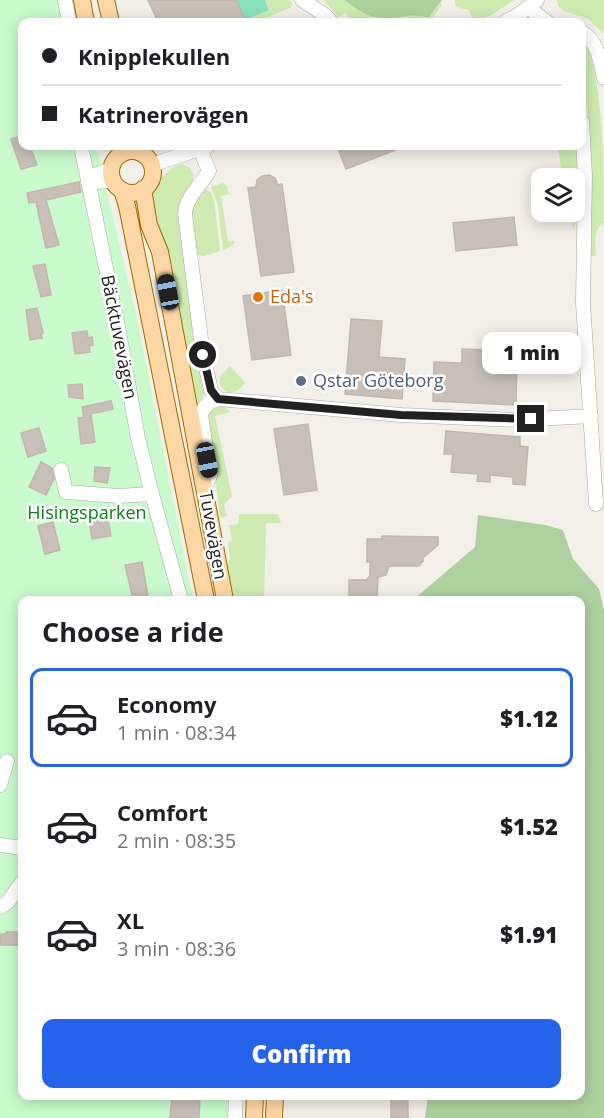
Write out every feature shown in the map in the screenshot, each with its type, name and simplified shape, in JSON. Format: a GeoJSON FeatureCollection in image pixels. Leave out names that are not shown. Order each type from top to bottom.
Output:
{"type":"FeatureCollection","features":[{"type":"Feature","properties":{"kind":"main road"},"geometry":{"type":"LineString","coordinates":[[82,0],[85,18]]}},
{"type":"Feature","properties":{"kind":"main road"},"geometry":{"type":"LineString","coordinates":[[106,0],[110,18]]}},
{"type":"Feature","properties":{"kind":"main road"},"geometry":{"type":"LineString","coordinates":[[136,151],[144,155],[150,181],[143,189],[133,192],[115,169],[124,152],[136,151]]}},
{"type":"Feature","properties":{"kind":"main road","name":"Tuvevägen"},"geometry":{"type":"LineString","coordinates":[[115,169],[132,229],[205,596]]}},
{"type":"Feature","properties":{"kind":"main road","name":"Tuvevägen"},"geometry":{"type":"LineString","coordinates":[[143,189],[149,225],[160,252],[224,596]]}},
{"type":"Feature","properties":{"kind":"main road"},"geometry":{"type":"LineString","coordinates":[[254,1118],[255,1100]]}},
{"type":"Feature","properties":{"kind":"main road"},"geometry":{"type":"LineString","coordinates":[[274,1118],[275,1100]]}},
{"type":"Feature","properties":{"kind":"street"},"geometry":{"type":"LineString","coordinates":[[65,0],[68,18]]}},
{"type":"Feature","properties":{"kind":"street"},"geometry":{"type":"LineString","coordinates":[[302,0],[327,18]]}},
{"type":"Feature","properties":{"kind":"street"},"geometry":{"type":"LineString","coordinates":[[511,18],[533,4],[544,18]]}},
{"type":"Feature","properties":{"kind":"street"},"geometry":{"type":"LineString","coordinates":[[586,35],[596,47],[604,78]]}},
{"type":"Feature","properties":{"kind":"street","name":"Bäcktuvevägen"},"geometry":{"type":"LineString","coordinates":[[82,150],[138,438],[181,596]]}},
{"type":"Feature","properties":{"kind":"street"},"geometry":{"type":"LineString","coordinates":[[144,155],[182,150]]}},
{"type":"Feature","properties":{"kind":"street"},"geometry":{"type":"LineString","coordinates":[[205,150],[209,171],[188,200],[185,214],[203,355],[211,390],[218,399]]}},
{"type":"Feature","properties":{"kind":"street"},"geometry":{"type":"LineString","coordinates":[[584,150],[583,303],[596,504]]}},
{"type":"Feature","properties":{"kind":"street"},"geometry":{"type":"LineString","coordinates":[[88,179],[115,169]]}},
{"type":"Feature","properties":{"kind":"street"},"geometry":{"type":"LineString","coordinates":[[205,489],[210,476],[201,415],[209,402],[218,399],[401,415],[518,420],[591,416]]}},
{"type":"Feature","properties":{"kind":"street"},"geometry":{"type":"LineString","coordinates":[[61,470],[66,492],[118,496],[152,494]]}},
{"type":"Feature","properties":{"kind":"street"},"geometry":{"type":"LineString","coordinates":[[0,785],[7,761]]}},
{"type":"Feature","properties":{"kind":"street"},"geometry":{"type":"LineString","coordinates":[[0,845],[18,847]]}},
{"type":"Feature","properties":{"kind":"street"},"geometry":{"type":"LineString","coordinates":[[0,907],[8,902],[18,888]]}},
{"type":"Feature","properties":{"kind":"street"},"geometry":{"type":"LineString","coordinates":[[235,1118],[236,1100]]}},
{"type":"Feature","properties":{"kind":"green space","name":"Hisingsparken"},"geometry":{"type":"Polygon","coordinates":[[[0,0],[76,0],[78,18],[18,18],[18,150],[97,150],[136,314],[192,596],[18,596],[18,1100],[244,1100],[243,1118],[0,1118],[0,0]]]}},
{"type":"Feature","properties":{"kind":"green space"},"geometry":{"type":"Polygon","coordinates":[[[236,0],[265,0],[269,10],[244,18],[236,0]]]}},
{"type":"Feature","properties":{"kind":"green space"},"geometry":{"type":"Polygon","coordinates":[[[265,0],[288,0],[293,4],[290,8],[266,18],[248,18],[269,9],[265,0]]]}},
{"type":"Feature","properties":{"kind":"green space"},"geometry":{"type":"Polygon","coordinates":[[[324,0],[344,0],[362,12],[390,18],[349,18],[346,13],[338,17],[324,0]]]}},
{"type":"Feature","properties":{"kind":"green space"},"geometry":{"type":"Polygon","coordinates":[[[344,0],[442,0],[428,18],[411,16],[378,18],[358,10],[344,0]]]}},
{"type":"Feature","properties":{"kind":"green space"},"geometry":{"type":"Polygon","coordinates":[[[455,0],[514,0],[484,18],[472,18],[469,10],[456,7],[455,0]]]}},
{"type":"Feature","properties":{"kind":"green space"},"geometry":{"type":"Polygon","coordinates":[[[557,0],[604,0],[604,34],[588,19],[564,11],[558,6],[557,0]]]}},
{"type":"Feature","properties":{"kind":"green space"},"geometry":{"type":"Polygon","coordinates":[[[441,1],[441,6],[432,18],[428,18],[441,1]]]}},
{"type":"Feature","properties":{"kind":"green space"},"geometry":{"type":"Polygon","coordinates":[[[413,14],[428,18],[390,18],[413,14]]]}},
{"type":"Feature","properties":{"kind":"green space"},"geometry":{"type":"Polygon","coordinates":[[[586,47],[595,73],[599,98],[604,180],[604,223],[596,233],[596,256],[589,256],[589,127],[586,106],[586,47]]]}},
{"type":"Feature","properties":{"kind":"green space"},"geometry":{"type":"Polygon","coordinates":[[[558,150],[577,150],[577,168],[561,168],[558,150]]]}},
{"type":"Feature","properties":{"kind":"green space"},"geometry":{"type":"Polygon","coordinates":[[[182,164],[190,168],[194,176],[181,201],[179,210],[206,388],[200,404],[196,404],[154,229],[152,193],[161,178],[175,166],[182,164]]]}},
{"type":"Feature","properties":{"kind":"green space"},"geometry":{"type":"Polygon","coordinates":[[[223,183],[227,186],[229,194],[221,196],[228,241],[235,241],[232,246],[223,250],[218,205],[211,187],[223,183]]]}},
{"type":"Feature","properties":{"kind":"green space"},"geometry":{"type":"Polygon","coordinates":[[[206,188],[214,200],[220,251],[204,256],[197,255],[191,219],[195,204],[206,188]]]}},
{"type":"Feature","properties":{"kind":"green space"},"geometry":{"type":"Polygon","coordinates":[[[230,366],[245,383],[235,392],[228,392],[219,383],[220,376],[230,366]]]}},
{"type":"Feature","properties":{"kind":"green space"},"geometry":{"type":"Polygon","coordinates":[[[223,405],[230,412],[215,416],[232,496],[224,505],[227,516],[220,518],[204,422],[210,410],[223,405]]]}},
{"type":"Feature","properties":{"kind":"green space"},"geometry":{"type":"Polygon","coordinates":[[[239,514],[278,514],[281,523],[266,523],[264,596],[231,596],[226,569],[230,558],[228,542],[232,540],[229,525],[238,524],[239,514]]]}},
{"type":"Feature","properties":{"kind":"green space"},"geometry":{"type":"Polygon","coordinates":[[[478,515],[563,530],[573,559],[599,589],[604,610],[604,1118],[425,1118],[427,1100],[585,1100],[585,596],[418,596],[475,547],[478,515]]]}},
{"type":"Feature","properties":{"kind":"building"},"geometry":{"type":"Polygon","coordinates":[[[148,0],[236,0],[244,18],[156,18],[148,0]]]}},
{"type":"Feature","properties":{"kind":"building"},"geometry":{"type":"Polygon","coordinates":[[[18,137],[18,150],[31,150],[37,165],[21,169],[11,139],[18,137]]]}},
{"type":"Feature","properties":{"kind":"building"},"geometry":{"type":"Polygon","coordinates":[[[339,150],[396,150],[346,169],[339,150]]]}},
{"type":"Feature","properties":{"kind":"building"},"geometry":{"type":"Polygon","coordinates":[[[269,175],[275,178],[278,185],[282,184],[294,272],[261,276],[248,188],[256,187],[257,180],[269,175]]]}},
{"type":"Feature","properties":{"kind":"building"},"geometry":{"type":"Polygon","coordinates":[[[79,182],[81,192],[46,200],[59,245],[46,248],[36,202],[29,203],[27,193],[79,182]]]}},
{"type":"Feature","properties":{"kind":"building"},"geometry":{"type":"Polygon","coordinates":[[[514,217],[517,245],[456,251],[453,223],[514,217]]]}},
{"type":"Feature","properties":{"kind":"building"},"geometry":{"type":"Polygon","coordinates":[[[45,264],[51,295],[41,297],[33,266],[45,264]]]}},
{"type":"Feature","properties":{"kind":"building"},"geometry":{"type":"Polygon","coordinates":[[[282,290],[291,355],[252,360],[243,296],[282,290]]]}},
{"type":"Feature","properties":{"kind":"building"},"geometry":{"type":"Polygon","coordinates":[[[37,308],[43,333],[41,333],[42,338],[30,340],[26,310],[37,308]]]}},
{"type":"Feature","properties":{"kind":"building"},"geometry":{"type":"Polygon","coordinates":[[[351,319],[382,321],[379,357],[405,359],[402,399],[345,394],[351,319]]]}},
{"type":"Feature","properties":{"kind":"building"},"geometry":{"type":"Polygon","coordinates":[[[87,331],[88,338],[92,337],[93,345],[89,346],[90,352],[75,354],[72,333],[87,331]]]}},
{"type":"Feature","properties":{"kind":"building"},"geometry":{"type":"Polygon","coordinates":[[[462,349],[509,351],[509,356],[517,356],[516,405],[433,401],[434,362],[462,363],[462,349]]]}},
{"type":"Feature","properties":{"kind":"building"},"geometry":{"type":"Polygon","coordinates":[[[572,356],[572,366],[541,366],[540,357],[572,356]]]}},
{"type":"Feature","properties":{"kind":"building"},"geometry":{"type":"Polygon","coordinates":[[[82,384],[83,399],[69,397],[68,385],[82,384]]]}},
{"type":"Feature","properties":{"kind":"building"},"geometry":{"type":"Polygon","coordinates":[[[111,401],[113,409],[91,414],[95,442],[81,444],[78,418],[84,417],[82,407],[111,401]]]}},
{"type":"Feature","properties":{"kind":"building"},"geometry":{"type":"Polygon","coordinates":[[[308,424],[317,490],[284,495],[274,429],[308,424]]]}},
{"type":"Feature","properties":{"kind":"building"},"geometry":{"type":"Polygon","coordinates":[[[39,428],[46,451],[28,457],[21,433],[39,428]]]}},
{"type":"Feature","properties":{"kind":"building"},"geometry":{"type":"Polygon","coordinates":[[[446,431],[520,437],[520,446],[528,447],[525,485],[513,484],[513,477],[490,475],[490,482],[477,481],[478,474],[451,472],[453,454],[444,454],[446,431]]]}},
{"type":"Feature","properties":{"kind":"building"},"geometry":{"type":"Polygon","coordinates":[[[41,462],[52,468],[54,479],[46,495],[29,487],[41,462]]]}},
{"type":"Feature","properties":{"kind":"building"},"geometry":{"type":"Polygon","coordinates":[[[95,467],[110,468],[107,483],[94,481],[95,467]]]}},
{"type":"Feature","properties":{"kind":"building"},"geometry":{"type":"Polygon","coordinates":[[[97,520],[98,523],[108,521],[111,536],[92,539],[89,522],[97,520]]]}},
{"type":"Feature","properties":{"kind":"building"},"geometry":{"type":"Polygon","coordinates":[[[53,522],[60,550],[45,554],[38,526],[53,522]]]}},
{"type":"Feature","properties":{"kind":"building"},"geometry":{"type":"Polygon","coordinates":[[[382,536],[438,537],[438,545],[423,558],[419,566],[389,566],[386,575],[378,577],[377,596],[349,596],[349,580],[366,580],[370,576],[370,562],[367,562],[367,539],[382,539],[382,536]]]}},
{"type":"Feature","properties":{"kind":"building"},"geometry":{"type":"Polygon","coordinates":[[[142,562],[148,596],[132,596],[125,565],[142,562]]]}},
{"type":"Feature","properties":{"kind":"building"},"geometry":{"type":"Polygon","coordinates":[[[6,932],[18,932],[18,945],[1,945],[0,934],[6,934],[6,932]]]}},
{"type":"Feature","properties":{"kind":"building"},"geometry":{"type":"Polygon","coordinates":[[[172,1100],[200,1100],[199,1118],[170,1118],[172,1100]]]}},
{"type":"Feature","properties":{"kind":"building"},"geometry":{"type":"Polygon","coordinates":[[[391,1100],[408,1100],[408,1118],[391,1118],[391,1100]]]}},
{"type":"Feature","properties":{"kind":"place","name":"Eda's"},"geometry":{"type":"Point","coordinates":[258,297]}},
{"type":"Feature","properties":{"kind":"place","name":"Qstar Göteborg"},"geometry":{"type":"Point","coordinates":[301,381]}},
{"type":"Feature","properties":{"kind":"route"},"geometry":{"type":"LineString","coordinates":[[203,355],[211,390],[218,399],[401,415],[531,419]]}}]}
